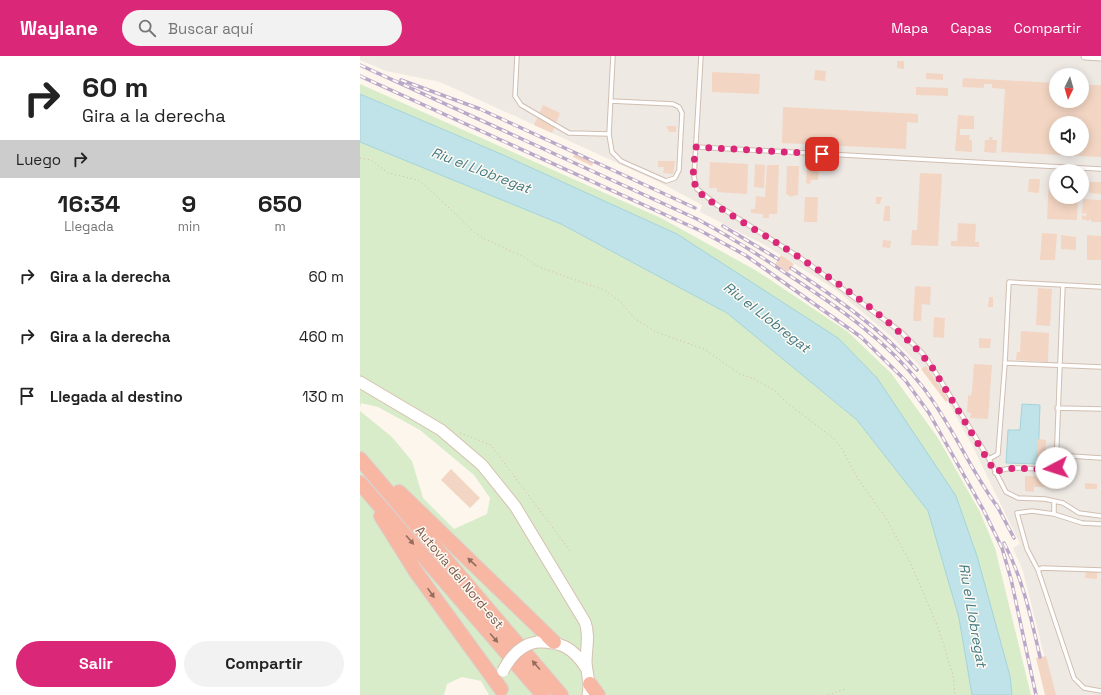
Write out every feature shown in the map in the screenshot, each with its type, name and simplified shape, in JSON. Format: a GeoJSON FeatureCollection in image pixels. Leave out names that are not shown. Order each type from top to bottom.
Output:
{"type":"FeatureCollection","features":[{"type":"Feature","properties":{"kind":"highway"},"geometry":{"type":"LineString","coordinates":[[360,455],[554,642]]}},
{"type":"Feature","properties":{"kind":"highway","name":"Autovia del Nord-est"},"geometry":{"type":"LineString","coordinates":[[360,459],[561,695]]}},
{"type":"Feature","properties":{"kind":"highway"},"geometry":{"type":"LineString","coordinates":[[363,486],[389,531],[416,572],[502,692]]}},
{"type":"Feature","properties":{"kind":"highway","name":"Autovia del Nord-est"},"geometry":{"type":"LineString","coordinates":[[363,486],[543,695]]}},
{"type":"Feature","properties":{"kind":"main road"},"geometry":{"type":"LineString","coordinates":[[360,382],[431,423],[450,436],[482,465],[507,495],[580,611],[586,625],[586,668]]}},
{"type":"Feature","properties":{"kind":"main road"},"geometry":{"type":"LineString","coordinates":[[569,648],[582,643],[587,635]]}},
{"type":"Feature","properties":{"kind":"main road"},"geometry":{"type":"LineString","coordinates":[[502,692],[503,671],[508,661],[521,648],[537,642],[554,642],[569,648],[581,658],[586,668],[592,691]]}},
{"type":"Feature","properties":{"kind":"street"},"geometry":{"type":"LineString","coordinates":[[1085,56],[1101,57]]}},
{"type":"Feature","properties":{"kind":"lane"},"geometry":{"type":"LineString","coordinates":[[517,56],[515,96],[521,105],[569,133],[609,134]]}},
{"type":"Feature","properties":{"kind":"lane"},"geometry":{"type":"LineString","coordinates":[[611,101],[673,104],[679,107],[682,113],[679,170],[675,178],[666,182],[622,161],[612,152],[609,134],[613,56]]}},
{"type":"Feature","properties":{"kind":"lane"},"geometry":{"type":"LineString","coordinates":[[701,56],[694,177],[697,189],[717,205],[802,259],[901,332],[923,354],[934,370],[988,459],[1006,492],[1018,498],[1063,503],[1079,513],[1101,516]]}},
{"type":"Feature","properties":{"kind":"lane"},"geometry":{"type":"LineString","coordinates":[[696,147],[1101,169]]}},
{"type":"Feature","properties":{"kind":"lane"},"geometry":{"type":"LineString","coordinates":[[988,459],[998,454],[1009,282],[1101,287]]}},
{"type":"Feature","properties":{"kind":"lane"},"geometry":{"type":"LineString","coordinates":[[995,472],[1004,468],[1045,470],[1056,468],[1055,455],[1063,285]]}},
{"type":"Feature","properties":{"kind":"lane"},"geometry":{"type":"LineString","coordinates":[[1005,363],[1101,367]]}},
{"type":"Feature","properties":{"kind":"lane"},"geometry":{"type":"LineString","coordinates":[[1057,408],[1101,409]]}},
{"type":"Feature","properties":{"kind":"lane"},"geometry":{"type":"LineString","coordinates":[[1055,455],[1101,458]]}},
{"type":"Feature","properties":{"kind":"lane"},"geometry":{"type":"LineString","coordinates":[[1054,501],[1054,514]]}},
{"type":"Feature","properties":{"kind":"lane"},"geometry":{"type":"LineString","coordinates":[[1101,524],[1082,523],[1054,514],[1032,511],[1017,513],[1027,549],[1038,570],[1074,678],[1084,688],[1101,691]]}},
{"type":"Feature","properties":{"kind":"lane"},"geometry":{"type":"LineString","coordinates":[[1038,570],[1042,568],[1101,570]]}},
{"type":"Feature","properties":{"kind":"path"},"geometry":{"type":"LineString","coordinates":[[360,158],[371,160],[388,173],[418,180],[473,231],[485,239],[518,254],[539,267],[604,290],[621,302],[634,318],[656,332],[704,349],[740,374],[775,391],[786,402],[833,438],[841,447],[856,476],[886,518],[911,564],[939,630],[953,675],[955,695]]}},
{"type":"Feature","properties":{"kind":"path"},"geometry":{"type":"LineString","coordinates":[[450,436],[462,433],[492,445],[570,551]]}},
{"type":"Feature","properties":{"kind":"path"},"geometry":{"type":"LineString","coordinates":[[828,695],[846,689]]}},
{"type":"Feature","properties":{"kind":"shaded area"},"geometry":{"type":"Polygon","coordinates":[[[360,56],[1101,56],[1101,695],[1054,695],[1023,571],[1013,548],[1020,544],[972,445],[941,389],[892,337],[836,290],[765,245],[700,212],[702,205],[661,183],[440,82],[386,71],[360,60],[360,56]]]}},
{"type":"Feature","properties":{"kind":"green space"},"geometry":{"type":"Polygon","coordinates":[[[360,84],[661,218],[757,271],[848,332],[891,373],[938,438],[980,512],[995,548],[1031,695],[1012,695],[1010,676],[977,556],[956,496],[677,234],[501,154],[360,94],[360,84]]]}},
{"type":"Feature","properties":{"kind":"green space"},"geometry":{"type":"Polygon","coordinates":[[[360,142],[561,224],[727,313],[857,420],[928,511],[959,618],[972,695],[489,695],[481,681],[462,677],[447,684],[444,695],[360,695],[360,411],[392,437],[412,461],[423,498],[454,529],[487,514],[490,498],[474,475],[420,430],[378,407],[361,403],[360,407],[360,142]]]}},
{"type":"Feature","properties":{"kind":"water","name":"Riu el Llobregat"},"geometry":{"type":"Polygon","coordinates":[[[360,94],[501,154],[677,234],[838,338],[877,378],[956,496],[977,556],[1010,676],[1012,695],[972,695],[959,618],[928,511],[857,420],[727,313],[561,224],[360,142],[360,94]]]}},
{"type":"Feature","properties":{"kind":"water"},"geometry":{"type":"Polygon","coordinates":[[[1022,404],[1040,405],[1038,464],[1006,463],[1008,430],[1020,430],[1022,404]]]}},
{"type":"Feature","properties":{"kind":"building"},"geometry":{"type":"Polygon","coordinates":[[[897,61],[904,61],[904,69],[897,68],[897,61]]]}},
{"type":"Feature","properties":{"kind":"building"},"geometry":{"type":"Polygon","coordinates":[[[815,70],[826,71],[825,81],[814,80],[815,70]]]}},
{"type":"Feature","properties":{"kind":"building"},"geometry":{"type":"Polygon","coordinates":[[[712,72],[760,74],[759,94],[712,92],[712,72]]]}},
{"type":"Feature","properties":{"kind":"building"},"geometry":{"type":"Polygon","coordinates":[[[926,73],[943,74],[943,80],[926,79],[926,73]]]}},
{"type":"Feature","properties":{"kind":"building"},"geometry":{"type":"Polygon","coordinates":[[[963,78],[1049,83],[1049,108],[1089,108],[1089,85],[1101,85],[1101,157],[1081,156],[1089,156],[1089,116],[1049,116],[1049,154],[1001,152],[1005,89],[992,88],[992,84],[984,84],[984,88],[962,87],[963,78]]]}},
{"type":"Feature","properties":{"kind":"building"},"geometry":{"type":"Polygon","coordinates":[[[916,87],[948,88],[948,96],[916,95],[916,87]]]}},
{"type":"Feature","properties":{"kind":"building"},"geometry":{"type":"Polygon","coordinates":[[[543,105],[560,113],[552,133],[534,125],[543,105]]]}},
{"type":"Feature","properties":{"kind":"building"},"geometry":{"type":"Polygon","coordinates":[[[783,107],[918,114],[918,123],[907,122],[906,149],[782,143],[783,107]]]}},
{"type":"Feature","properties":{"kind":"building"},"geometry":{"type":"Polygon","coordinates":[[[958,115],[974,116],[974,129],[960,129],[960,135],[970,135],[969,140],[972,140],[972,152],[955,151],[958,115]]]}},
{"type":"Feature","properties":{"kind":"building"},"geometry":{"type":"Polygon","coordinates":[[[666,126],[676,126],[676,132],[669,132],[666,126]]]}},
{"type":"Feature","properties":{"kind":"building"},"geometry":{"type":"Polygon","coordinates":[[[989,137],[993,137],[992,140],[997,140],[996,153],[984,152],[985,140],[989,140],[989,137]]]}},
{"type":"Feature","properties":{"kind":"building"},"geometry":{"type":"Polygon","coordinates":[[[575,153],[594,161],[592,166],[573,157],[575,153]]]}},
{"type":"Feature","properties":{"kind":"building"},"geometry":{"type":"Polygon","coordinates":[[[658,161],[675,161],[673,174],[663,173],[664,167],[658,167],[658,161]]]}},
{"type":"Feature","properties":{"kind":"building"},"geometry":{"type":"Polygon","coordinates":[[[710,162],[748,164],[747,194],[717,192],[717,188],[709,188],[710,162]]]}},
{"type":"Feature","properties":{"kind":"building"},"geometry":{"type":"Polygon","coordinates":[[[755,164],[765,165],[764,188],[754,187],[755,164]]]}},
{"type":"Feature","properties":{"kind":"building"},"geometry":{"type":"Polygon","coordinates":[[[767,165],[779,165],[777,214],[769,214],[769,218],[763,218],[763,214],[751,213],[751,209],[755,209],[756,196],[765,197],[767,165]]]}},
{"type":"Feature","properties":{"kind":"building"},"geometry":{"type":"Polygon","coordinates":[[[787,166],[799,166],[798,195],[789,197],[789,195],[786,194],[787,166]]]}},
{"type":"Feature","properties":{"kind":"building"},"geometry":{"type":"Polygon","coordinates":[[[807,167],[819,167],[818,180],[811,180],[810,184],[806,183],[807,167]]]}},
{"type":"Feature","properties":{"kind":"building"},"geometry":{"type":"Polygon","coordinates":[[[920,173],[942,174],[938,246],[911,245],[912,230],[917,230],[920,173]]]}},
{"type":"Feature","properties":{"kind":"building"},"geometry":{"type":"Polygon","coordinates":[[[1029,179],[1040,179],[1039,193],[1028,192],[1029,179]]]}},
{"type":"Feature","properties":{"kind":"building"},"geometry":{"type":"Polygon","coordinates":[[[1049,180],[1049,204],[1078,204],[1077,220],[1047,219],[1049,180]]]}},
{"type":"Feature","properties":{"kind":"building"},"geometry":{"type":"Polygon","coordinates":[[[1090,182],[1101,182],[1101,194],[1089,193],[1090,182]]]}},
{"type":"Feature","properties":{"kind":"building"},"geometry":{"type":"Polygon","coordinates":[[[805,197],[818,197],[817,222],[804,222],[805,197]]]}},
{"type":"Feature","properties":{"kind":"building"},"geometry":{"type":"Polygon","coordinates":[[[876,197],[882,197],[880,204],[876,204],[876,197]]]}},
{"type":"Feature","properties":{"kind":"building"},"geometry":{"type":"Polygon","coordinates":[[[1089,199],[1101,200],[1101,222],[1092,222],[1090,219],[1088,221],[1084,219],[1082,221],[1082,215],[1085,217],[1087,214],[1082,214],[1083,204],[1089,204],[1089,199]]]}},
{"type":"Feature","properties":{"kind":"building"},"geometry":{"type":"Polygon","coordinates":[[[885,206],[890,206],[890,221],[883,221],[885,206]]]}},
{"type":"Feature","properties":{"kind":"building"},"geometry":{"type":"Polygon","coordinates":[[[958,223],[976,224],[975,242],[979,242],[979,247],[951,246],[951,241],[957,241],[958,223]]]}},
{"type":"Feature","properties":{"kind":"building"},"geometry":{"type":"Polygon","coordinates":[[[1042,233],[1057,234],[1055,260],[1040,260],[1042,233]]]}},
{"type":"Feature","properties":{"kind":"building"},"geometry":{"type":"Polygon","coordinates":[[[1061,235],[1076,237],[1076,250],[1061,249],[1061,235]]]}},
{"type":"Feature","properties":{"kind":"building"},"geometry":{"type":"Polygon","coordinates":[[[1087,235],[1101,236],[1101,260],[1087,260],[1087,235]]]}},
{"type":"Feature","properties":{"kind":"building"},"geometry":{"type":"Polygon","coordinates":[[[883,240],[891,241],[890,248],[882,247],[883,240]]]}},
{"type":"Feature","properties":{"kind":"building"},"geometry":{"type":"Polygon","coordinates":[[[781,255],[794,264],[788,272],[775,264],[781,255]]]}},
{"type":"Feature","properties":{"kind":"building"},"geometry":{"type":"Polygon","coordinates":[[[915,286],[931,287],[930,305],[922,304],[921,321],[913,321],[915,286]]]}},
{"type":"Feature","properties":{"kind":"building"},"geometry":{"type":"Polygon","coordinates":[[[1038,288],[1052,289],[1050,326],[1036,325],[1038,288]]]}},
{"type":"Feature","properties":{"kind":"building"},"geometry":{"type":"Polygon","coordinates":[[[989,297],[993,297],[993,307],[988,307],[989,297]]]}},
{"type":"Feature","properties":{"kind":"building"},"geometry":{"type":"Polygon","coordinates":[[[934,317],[945,318],[944,338],[933,337],[934,317]]]}},
{"type":"Feature","properties":{"kind":"building"},"geometry":{"type":"Polygon","coordinates":[[[1021,331],[1049,333],[1048,362],[1016,360],[1017,352],[1020,352],[1021,331]]]}},
{"type":"Feature","properties":{"kind":"building"},"geometry":{"type":"Polygon","coordinates":[[[979,338],[991,339],[990,348],[979,348],[979,338]]]}},
{"type":"Feature","properties":{"kind":"building"},"geometry":{"type":"Polygon","coordinates":[[[974,364],[992,365],[988,419],[970,418],[971,413],[967,412],[968,395],[971,396],[972,391],[974,364]]]}},
{"type":"Feature","properties":{"kind":"building"},"geometry":{"type":"Polygon","coordinates":[[[926,366],[948,400],[946,402],[921,369],[926,366]]]}},
{"type":"Feature","properties":{"kind":"building"},"geometry":{"type":"Polygon","coordinates":[[[1038,439],[1046,440],[1045,464],[1037,464],[1038,439]]]}},
{"type":"Feature","properties":{"kind":"building"},"geometry":{"type":"Polygon","coordinates":[[[451,469],[480,498],[470,508],[441,480],[451,469]]]}},
{"type":"Feature","properties":{"kind":"building"},"geometry":{"type":"Polygon","coordinates":[[[1025,476],[1050,477],[1050,487],[1034,487],[1034,492],[1025,491],[1025,476]]]}},
{"type":"Feature","properties":{"kind":"building"},"geometry":{"type":"Polygon","coordinates":[[[1085,483],[1097,484],[1097,489],[1085,489],[1085,483]]]}},
{"type":"Feature","properties":{"kind":"building"},"geometry":{"type":"Polygon","coordinates":[[[1086,572],[1097,572],[1097,579],[1085,578],[1086,572]]]}},
{"type":"Feature","properties":{"kind":"building"},"geometry":{"type":"Polygon","coordinates":[[[1046,656],[1056,695],[1045,695],[1036,658],[1046,656]]]}},
{"type":"Feature","properties":{"kind":"railway"},"geometry":{"type":"LineString","coordinates":[[360,65],[697,219],[755,253],[826,300],[877,339],[908,369],[943,416],[979,479],[999,509]]}},
{"type":"Feature","properties":{"kind":"railway"},"geometry":{"type":"LineString","coordinates":[[360,76],[701,231],[745,255],[861,337],[905,380],[929,413],[984,511],[1002,548],[1011,579],[1036,695]]}},
{"type":"Feature","properties":{"kind":"railway"},"geometry":{"type":"LineString","coordinates":[[401,80],[480,109],[695,208]]}},
{"type":"Feature","properties":{"kind":"railway"},"geometry":{"type":"LineString","coordinates":[[723,226],[778,259]]}},
{"type":"Feature","properties":{"kind":"railway"},"geometry":{"type":"LineString","coordinates":[[791,268],[857,314],[873,327],[917,370]]}},
{"type":"Feature","properties":{"kind":"railway"},"geometry":{"type":"LineString","coordinates":[[996,504],[1014,538]]}},
{"type":"Feature","properties":{"kind":"railway"},"geometry":{"type":"LineString","coordinates":[[1004,543],[1011,557],[1030,613],[1040,657]]}},
{"type":"Feature","properties":{"kind":"route"},"geometry":{"type":"LineString","coordinates":[[822,154],[696,147],[694,177],[697,189],[717,205],[802,259],[901,332],[923,354],[934,370],[995,472],[1004,468],[1045,470],[1056,468]]}}]}
